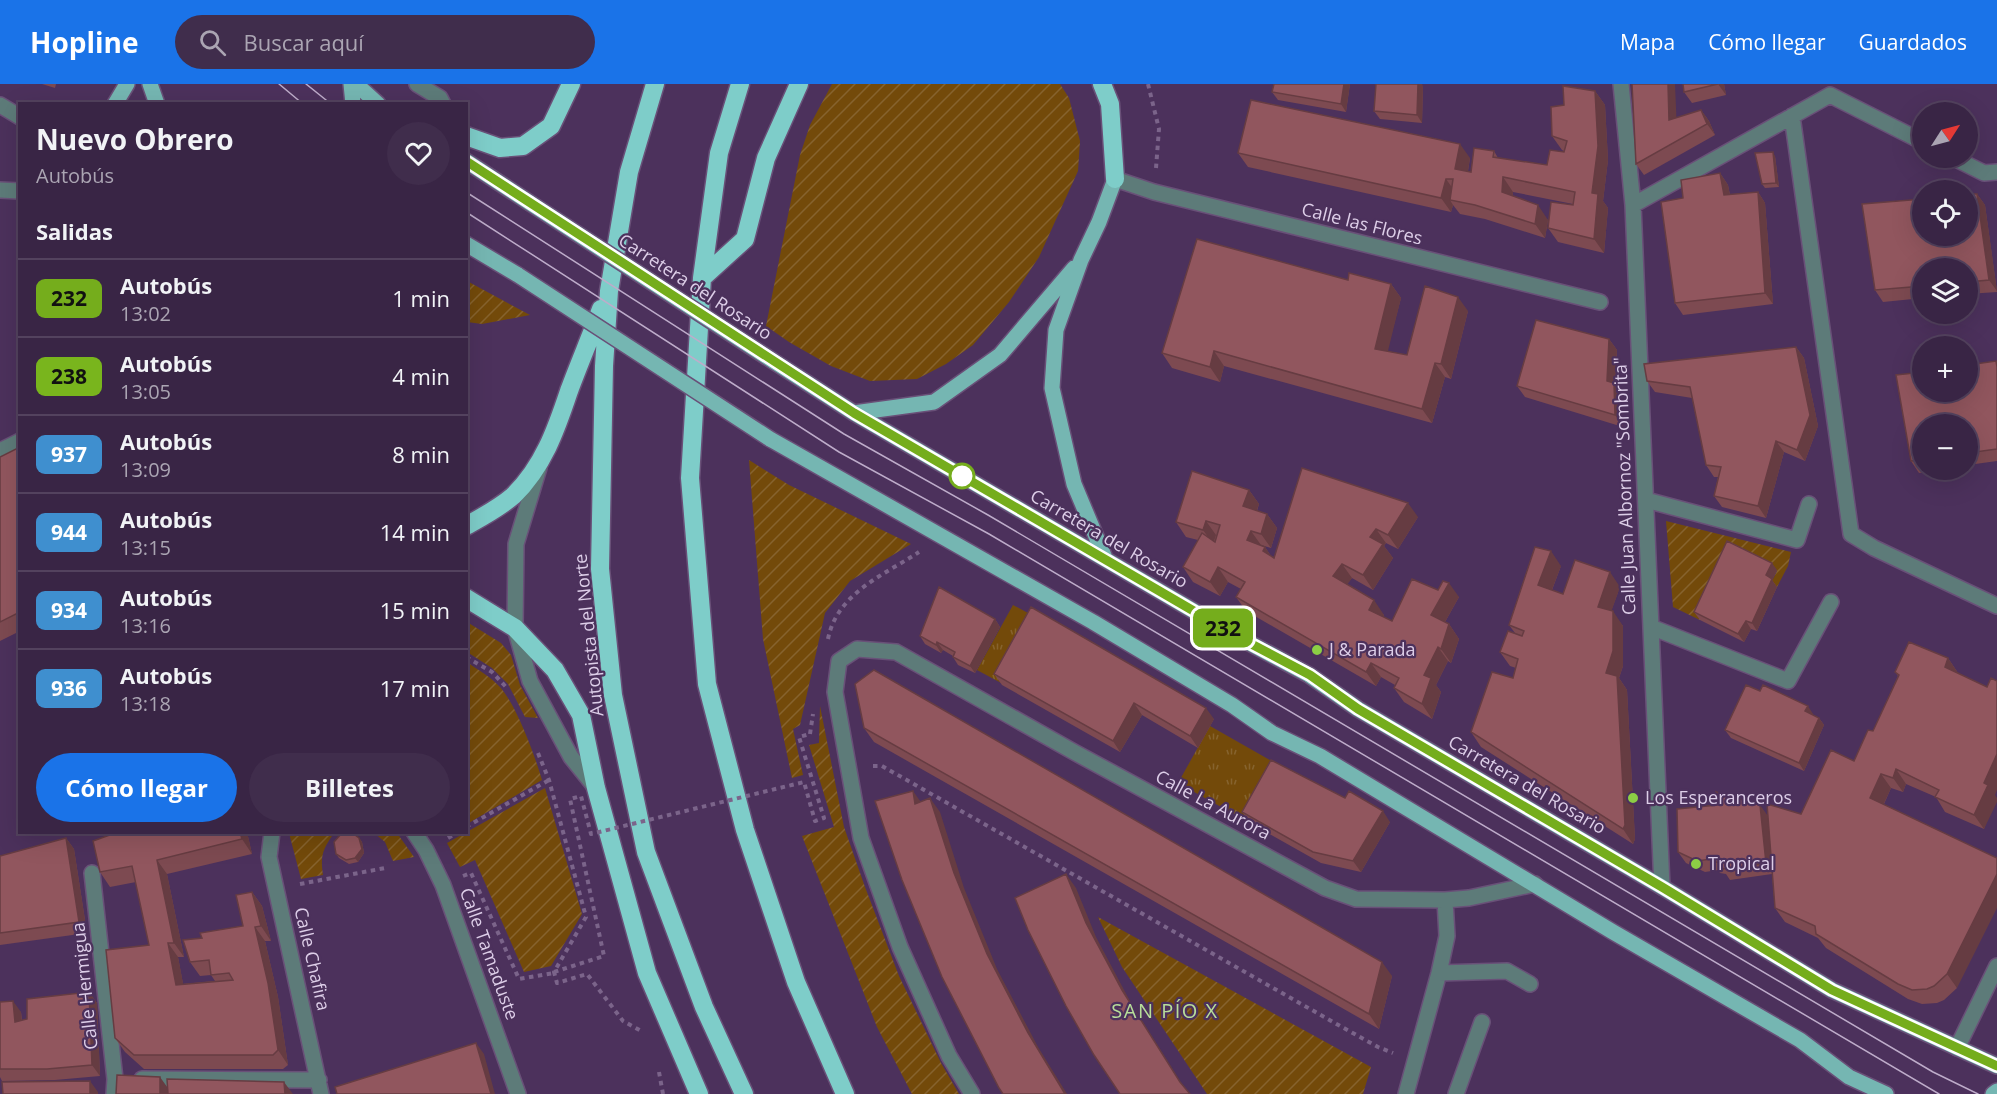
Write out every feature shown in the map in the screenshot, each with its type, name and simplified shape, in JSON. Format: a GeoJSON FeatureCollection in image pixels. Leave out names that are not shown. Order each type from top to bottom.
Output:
{"type":"FeatureCollection","features":[{"type":"Feature","properties":{"kind":"highway"},"geometry":{"type":"LineString","coordinates":[[468,137],[500,148],[523,146],[551,126],[571,84]]}},
{"type":"Feature","properties":{"kind":"highway","name":"Autopista del Norte"},"geometry":{"type":"LineString","coordinates":[[655,84],[629,172],[609,291],[604,366],[600,568],[613,695],[646,852],[704,1007],[744,1094]]}},
{"type":"Feature","properties":{"kind":"highway"},"geometry":{"type":"LineString","coordinates":[[740,84],[719,153],[702,278],[690,478],[707,684],[745,830],[796,982],[846,1094]]}},
{"type":"Feature","properties":{"kind":"highway"},"geometry":{"type":"LineString","coordinates":[[702,278],[745,239],[766,158],[799,84]]}},
{"type":"Feature","properties":{"kind":"highway"},"geometry":{"type":"LineString","coordinates":[[1102,84],[1110,104],[1115,179]]}},
{"type":"Feature","properties":{"kind":"highway"},"geometry":{"type":"LineString","coordinates":[[468,525],[490,513],[513,495],[541,462],[557,429],[569,391],[609,291]]}},
{"type":"Feature","properties":{"kind":"highway"},"geometry":{"type":"LineString","coordinates":[[468,599],[515,628],[555,670],[581,715],[596,788],[648,974],[699,1094]]}},
{"type":"Feature","properties":{"kind":"main road"},"geometry":{"type":"LineString","coordinates":[[116,102],[127,84]]}},
{"type":"Feature","properties":{"kind":"main road"},"geometry":{"type":"LineString","coordinates":[[150,84],[157,102]]}},
{"type":"Feature","properties":{"kind":"main road"},"geometry":{"type":"LineString","coordinates":[[351,84],[353,102]]}},
{"type":"Feature","properties":{"kind":"main road"},"geometry":{"type":"LineString","coordinates":[[356,84],[376,102]]}},
{"type":"Feature","properties":{"kind":"main road","name":"Carretera del Rosario"},"geometry":{"type":"LineString","coordinates":[[468,162],[854,413],[1240,638],[1310,675],[1358,709],[1662,887],[1832,990],[1997,1066]]}},
{"type":"Feature","properties":{"kind":"main road"},"geometry":{"type":"LineString","coordinates":[[1105,558],[1074,484],[1052,388],[1056,330],[1081,260],[1099,222],[1115,179]]}},
{"type":"Feature","properties":{"kind":"main road"},"geometry":{"type":"LineString","coordinates":[[468,245],[518,275],[770,439],[847,484],[944,536],[1232,705],[1272,733],[1320,756],[1613,932],[1800,1040],[1849,1077],[1886,1094]]}},
{"type":"Feature","properties":{"kind":"main road"},"geometry":{"type":"LineString","coordinates":[[854,413],[934,402],[1000,355],[1081,260]]}},
{"type":"Feature","properties":{"kind":"main road"},"geometry":{"type":"LineString","coordinates":[[1993,1094],[1997,1090]]}},
{"type":"Feature","properties":{"kind":"street"},"geometry":{"type":"LineString","coordinates":[[417,84],[440,98],[441,102]]}},
{"type":"Feature","properties":{"kind":"street","name":"Calle Juan Albornoz \"Sombrita\""},"geometry":{"type":"LineString","coordinates":[[1621,84],[1633,205],[1662,887]]}},
{"type":"Feature","properties":{"kind":"street"},"geometry":{"type":"LineString","coordinates":[[1633,205],[1830,95],[1912,136]]}},
{"type":"Feature","properties":{"kind":"street"},"geometry":{"type":"LineString","coordinates":[[0,105],[18,116]]}},
{"type":"Feature","properties":{"kind":"street"},"geometry":{"type":"LineString","coordinates":[[1792,116],[1851,534],[1874,548],[1997,606]]}},
{"type":"Feature","properties":{"kind":"street"},"geometry":{"type":"LineString","coordinates":[[1974,168],[1984,173],[1997,172]]}},
{"type":"Feature","properties":{"kind":"street","name":"Calle las Flores"},"geometry":{"type":"LineString","coordinates":[[1115,179],[1154,192],[1600,302]]}},
{"type":"Feature","properties":{"kind":"street"},"geometry":{"type":"LineString","coordinates":[[0,190],[18,191]]}},
{"type":"Feature","properties":{"kind":"street"},"geometry":{"type":"LineString","coordinates":[[0,451],[18,442]]}},
{"type":"Feature","properties":{"kind":"street"},"geometry":{"type":"LineString","coordinates":[[541,462],[516,544],[515,628],[530,681],[571,758],[596,788]]}},
{"type":"Feature","properties":{"kind":"street"},"geometry":{"type":"LineString","coordinates":[[1646,500],[1797,540],[1809,504]]}},
{"type":"Feature","properties":{"kind":"street"},"geometry":{"type":"LineString","coordinates":[[1651,627],[1788,681],[1831,602]]}},
{"type":"Feature","properties":{"kind":"street","name":"Calle La Aurora"},"geometry":{"type":"LineString","coordinates":[[849,767],[835,692],[839,661],[857,649],[896,652],[1325,888],[1356,899],[1445,900],[1469,898],[1535,884]]}},
{"type":"Feature","properties":{"kind":"street"},"geometry":{"type":"LineString","coordinates":[[849,767],[861,838],[900,947],[949,1056],[972,1094]]}},
{"type":"Feature","properties":{"kind":"street","name":"Calle Chafira"},"geometry":{"type":"LineString","coordinates":[[272,834],[269,857],[320,1087]]}},
{"type":"Feature","properties":{"kind":"street","name":"Calle Tamaduste"},"geometry":{"type":"LineString","coordinates":[[415,834],[443,885],[518,1094]]}},
{"type":"Feature","properties":{"kind":"street","name":"Calle Hermigua"},"geometry":{"type":"LineString","coordinates":[[92,873],[114,1087]]}},
{"type":"Feature","properties":{"kind":"street"},"geometry":{"type":"LineString","coordinates":[[1406,1094],[1447,936],[1445,900]]}},
{"type":"Feature","properties":{"kind":"street"},"geometry":{"type":"LineString","coordinates":[[1957,1047],[1997,966]]}},
{"type":"Feature","properties":{"kind":"street"},"geometry":{"type":"LineString","coordinates":[[1439,973],[1507,971],[1530,984]]}},
{"type":"Feature","properties":{"kind":"street"},"geometry":{"type":"LineString","coordinates":[[1456,1094],[1482,1022]]}},
{"type":"Feature","properties":{"kind":"street"},"geometry":{"type":"LineString","coordinates":[[114,1087],[320,1087]]}},
{"type":"Feature","properties":{"kind":"path"},"geometry":{"type":"LineString","coordinates":[[1148,84],[1159,129],[1154,192]]}},
{"type":"Feature","properties":{"kind":"path"},"geometry":{"type":"LineString","coordinates":[[826,646],[828,634],[839,610],[854,594],[944,536]]}},
{"type":"Feature","properties":{"kind":"path"},"geometry":{"type":"LineString","coordinates":[[468,658],[492,672],[508,689]]}},
{"type":"Feature","properties":{"kind":"path"},"geometry":{"type":"LineString","coordinates":[[443,885],[471,873],[519,979],[554,972],[604,956],[570,799],[580,796],[591,834],[804,782],[815,821],[824,818],[799,737],[810,734],[814,709]]}},
{"type":"Feature","properties":{"kind":"path"},"geometry":{"type":"LineString","coordinates":[[536,745],[549,780],[586,917],[554,972],[557,983],[587,974],[623,1021],[653,1037]]}},
{"type":"Feature","properties":{"kind":"path"},"geometry":{"type":"LineString","coordinates":[[849,767],[882,766],[1378,1047]]}},
{"type":"Feature","properties":{"kind":"path"},"geometry":{"type":"LineString","coordinates":[[468,826],[549,780]]}},
{"type":"Feature","properties":{"kind":"path"},"geometry":{"type":"LineString","coordinates":[[276,888],[385,868]]}},
{"type":"Feature","properties":{"kind":"green space"},"geometry":{"type":"Polygon","coordinates":[[[832,84],[1060,84],[1069,98],[1080,141],[1078,171],[1039,257],[1009,302],[973,345],[946,364],[917,379],[870,381],[831,366],[766,326],[800,155],[810,125],[832,84]]]}},
{"type":"Feature","properties":{"kind":"green space"},"geometry":{"type":"Polygon","coordinates":[[[468,282],[530,315],[482,324],[468,322],[468,282]]]}},
{"type":"Feature","properties":{"kind":"green space"},"geometry":{"type":"Polygon","coordinates":[[[749,460],[789,485],[911,544],[850,581],[825,613],[800,725],[793,729],[803,775],[792,778],[763,639],[749,460]]]}},
{"type":"Feature","properties":{"kind":"green space"},"geometry":{"type":"Polygon","coordinates":[[[1666,521],[1791,552],[1788,566],[1777,587],[1771,583],[1777,571],[1700,620],[1673,607],[1666,521]]]}},
{"type":"Feature","properties":{"kind":"green space"},"geometry":{"type":"Polygon","coordinates":[[[1013,605],[1039,619],[1003,684],[977,670],[1013,605]]]}},
{"type":"Feature","properties":{"kind":"green space"},"geometry":{"type":"Polygon","coordinates":[[[468,623],[501,643],[511,655],[520,685],[538,718],[525,717],[508,684],[492,668],[468,653],[468,623]]]}},
{"type":"Feature","properties":{"kind":"green space"},"geometry":{"type":"Polygon","coordinates":[[[468,663],[493,680],[513,706],[542,780],[468,823],[468,663]]]}},
{"type":"Feature","properties":{"kind":"green space"},"geometry":{"type":"Polygon","coordinates":[[[820,706],[844,827],[865,887],[899,976],[941,1063],[959,1094],[912,1094],[877,1027],[802,836],[834,827],[809,745],[819,743],[820,706]]]}},
{"type":"Feature","properties":{"kind":"green space"},"geometry":{"type":"Polygon","coordinates":[[[1210,726],[1282,767],[1250,823],[1178,783],[1210,726]]]}},
{"type":"Feature","properties":{"kind":"green space"},"geometry":{"type":"Polygon","coordinates":[[[545,788],[582,914],[551,966],[524,972],[475,860],[460,867],[447,843],[463,834],[468,834],[468,831],[545,788]]]}},
{"type":"Feature","properties":{"kind":"green space"},"geometry":{"type":"Polygon","coordinates":[[[289,834],[333,834],[323,852],[323,875],[301,879],[289,834]]]}},
{"type":"Feature","properties":{"kind":"green space"},"geometry":{"type":"Polygon","coordinates":[[[375,834],[398,834],[414,857],[393,861],[385,842],[375,834]]]}},
{"type":"Feature","properties":{"kind":"green space"},"geometry":{"type":"Polygon","coordinates":[[[1098,917],[1371,1067],[1363,1094],[1207,1094],[1122,967],[1098,917]]]}},
{"type":"Feature","properties":{"kind":"building"},"geometry":{"type":"Polygon","coordinates":[[[1274,84],[1344,84],[1341,104],[1272,92],[1274,84]]]}},
{"type":"Feature","properties":{"kind":"building"},"geometry":{"type":"Polygon","coordinates":[[[1376,84],[1418,84],[1417,115],[1374,111],[1376,84]]]}},
{"type":"Feature","properties":{"kind":"building"},"geometry":{"type":"Polygon","coordinates":[[[1632,84],[1668,84],[1669,120],[1701,110],[1707,124],[1636,164],[1632,84]]]}},
{"type":"Feature","properties":{"kind":"building"},"geometry":{"type":"Polygon","coordinates":[[[1683,84],[1718,84],[1684,92],[1683,84]]]}},
{"type":"Feature","properties":{"kind":"building"},"geometry":{"type":"Polygon","coordinates":[[[1563,86],[1595,91],[1598,146],[1592,193],[1598,194],[1594,239],[1548,228],[1551,202],[1573,205],[1575,192],[1503,177],[1502,192],[1538,205],[1535,224],[1475,205],[1450,200],[1453,179],[1446,179],[1441,198],[1238,153],[1251,100],[1460,144],[1455,169],[1471,172],[1474,148],[1494,151],[1493,157],[1547,165],[1550,150],[1564,152],[1567,141],[1552,136],[1551,107],[1564,105],[1563,86]]]}},
{"type":"Feature","properties":{"kind":"building"},"geometry":{"type":"Polygon","coordinates":[[[1773,152],[1776,183],[1762,184],[1755,153],[1773,152]]]}},
{"type":"Feature","properties":{"kind":"building"},"geometry":{"type":"Polygon","coordinates":[[[1720,173],[1724,195],[1758,192],[1765,293],[1675,303],[1661,202],[1683,198],[1681,180],[1720,173]]]}},
{"type":"Feature","properties":{"kind":"building"},"geometry":{"type":"Polygon","coordinates":[[[1912,200],[1912,246],[1978,246],[1978,201],[1989,280],[1978,281],[1978,258],[1912,258],[1912,287],[1875,290],[1862,204],[1912,200]]]}},
{"type":"Feature","properties":{"kind":"building"},"geometry":{"type":"Polygon","coordinates":[[[1197,239],[1348,280],[1349,273],[1391,284],[1375,349],[1407,355],[1425,286],[1458,297],[1441,364],[1435,363],[1422,409],[1214,351],[1210,367],[1162,353],[1197,239]]]}},
{"type":"Feature","properties":{"kind":"building"},"geometry":{"type":"Polygon","coordinates":[[[1536,320],[1609,339],[1607,381],[1614,383],[1615,415],[1517,386],[1536,320]]]}},
{"type":"Feature","properties":{"kind":"building"},"geometry":{"type":"Polygon","coordinates":[[[1796,347],[1810,415],[1797,450],[1776,441],[1758,506],[1714,496],[1721,467],[1706,465],[1690,387],[1647,381],[1644,364],[1796,347]]]}},
{"type":"Feature","properties":{"kind":"building"},"geometry":{"type":"Polygon","coordinates":[[[1996,361],[1997,449],[1978,452],[1978,414],[1912,414],[1911,461],[1896,375],[1912,373],[1912,402],[1978,402],[1978,364],[1996,361]]]}},
{"type":"Feature","properties":{"kind":"building"},"geometry":{"type":"Polygon","coordinates":[[[18,448],[18,613],[0,622],[0,457],[18,448]]]}},
{"type":"Feature","properties":{"kind":"building"},"geometry":{"type":"Polygon","coordinates":[[[1302,468],[1408,503],[1388,535],[1376,529],[1370,537],[1383,544],[1363,575],[1342,564],[1333,576],[1374,600],[1369,610],[1392,621],[1412,579],[1438,590],[1443,581],[1449,583],[1431,615],[1449,624],[1441,649],[1438,647],[1424,675],[1431,678],[1422,704],[1394,688],[1399,678],[1371,663],[1366,672],[1236,597],[1245,582],[1218,567],[1210,582],[1183,567],[1202,533],[1215,542],[1220,525],[1206,521],[1203,530],[1176,522],[1192,471],[1249,490],[1243,506],[1267,514],[1261,534],[1251,531],[1247,540],[1265,547],[1263,551],[1274,558],[1302,468]]]}},
{"type":"Feature","properties":{"kind":"building"},"geometry":{"type":"Polygon","coordinates":[[[1727,541],[1772,563],[1766,575],[1772,579],[1752,623],[1746,621],[1738,634],[1694,612],[1727,541]]]}},
{"type":"Feature","properties":{"kind":"building"},"geometry":{"type":"Polygon","coordinates":[[[1535,547],[1551,551],[1538,585],[1563,594],[1575,560],[1610,572],[1598,607],[1613,611],[1613,651],[1606,673],[1617,676],[1625,825],[1623,829],[1471,732],[1492,672],[1513,678],[1518,659],[1500,652],[1508,631],[1522,636],[1524,631],[1509,625],[1535,547]]]}},
{"type":"Feature","properties":{"kind":"building"},"geometry":{"type":"Polygon","coordinates":[[[939,587],[995,619],[970,666],[953,657],[955,652],[920,636],[939,587]]]}},
{"type":"Feature","properties":{"kind":"building"},"geometry":{"type":"Polygon","coordinates":[[[1031,607],[1206,708],[1190,736],[1134,703],[1113,741],[994,674],[1031,607]]]}},
{"type":"Feature","properties":{"kind":"building"},"geometry":{"type":"Polygon","coordinates":[[[1909,642],[1948,658],[1945,667],[1987,687],[1991,678],[1997,681],[1997,754],[1984,783],[1988,785],[1974,815],[1935,797],[1939,790],[1896,769],[1893,778],[1881,774],[1870,798],[1997,858],[1997,874],[1947,974],[1934,986],[1912,990],[1898,984],[1816,934],[1815,926],[1775,908],[1767,804],[1801,814],[1831,750],[1854,761],[1868,730],[1873,731],[1899,675],[1895,672],[1909,642]]]}},
{"type":"Feature","properties":{"kind":"building"},"geometry":{"type":"Polygon","coordinates":[[[874,670],[1382,962],[1369,1014],[864,728],[855,684],[874,670]]]}},
{"type":"Feature","properties":{"kind":"building"},"geometry":{"type":"Polygon","coordinates":[[[1746,685],[1760,691],[1763,685],[1808,706],[1805,711],[1819,718],[1799,763],[1725,730],[1746,685]]]}},
{"type":"Feature","properties":{"kind":"building"},"geometry":{"type":"Polygon","coordinates":[[[1271,760],[1345,798],[1349,791],[1383,811],[1353,861],[1313,852],[1242,812],[1271,760]]]}},
{"type":"Feature","properties":{"kind":"building"},"geometry":{"type":"Polygon","coordinates":[[[913,791],[915,804],[930,798],[954,873],[987,954],[1028,1033],[1065,1094],[1003,1094],[942,977],[902,880],[875,801],[913,791]]]}},
{"type":"Feature","properties":{"kind":"building"},"geometry":{"type":"Polygon","coordinates":[[[1716,792],[1760,805],[1766,863],[1723,869],[1721,863],[1711,859],[1697,861],[1678,852],[1677,809],[1717,805],[1716,792]]]}},
{"type":"Feature","properties":{"kind":"building"},"geometry":{"type":"Polygon","coordinates":[[[112,834],[241,834],[242,839],[157,860],[174,943],[168,943],[176,985],[233,980],[229,973],[211,975],[209,960],[190,962],[183,940],[202,938],[200,933],[243,926],[236,895],[252,892],[261,926],[255,927],[268,983],[278,1050],[273,1055],[134,1055],[115,1038],[106,950],[149,945],[132,866],[100,872],[93,841],[112,834]]]}},
{"type":"Feature","properties":{"kind":"building"},"geometry":{"type":"Polygon","coordinates":[[[341,834],[354,834],[359,838],[362,849],[355,858],[346,860],[336,854],[334,842],[341,834]]]}},
{"type":"Feature","properties":{"kind":"building"},"geometry":{"type":"Polygon","coordinates":[[[66,838],[79,922],[0,933],[0,856],[66,838]]]}},
{"type":"Feature","properties":{"kind":"building"},"geometry":{"type":"Polygon","coordinates":[[[1066,874],[1086,923],[1122,990],[1180,1082],[1190,1094],[1120,1094],[1066,1006],[1028,930],[1015,898],[1066,874]]]}},
{"type":"Feature","properties":{"kind":"building"},"geometry":{"type":"Polygon","coordinates":[[[89,992],[92,1065],[47,1069],[0,1069],[0,1002],[13,1001],[15,1022],[27,1019],[27,999],[89,992]]]}},
{"type":"Feature","properties":{"kind":"building"},"geometry":{"type":"Polygon","coordinates":[[[476,1043],[491,1094],[337,1094],[335,1087],[476,1043]]]}},
{"type":"Feature","properties":{"kind":"building"},"geometry":{"type":"Polygon","coordinates":[[[117,1075],[160,1077],[160,1094],[116,1094],[117,1075]]]}},
{"type":"Feature","properties":{"kind":"building"},"geometry":{"type":"Polygon","coordinates":[[[167,1079],[284,1082],[285,1094],[168,1094],[167,1079]]]}},
{"type":"Feature","properties":{"kind":"building"},"geometry":{"type":"Polygon","coordinates":[[[90,1081],[90,1094],[3,1094],[2,1082],[90,1081]]]}},
{"type":"Feature","properties":{"kind":"tram line"},"geometry":{"type":"LineString","coordinates":[[279,84],[301,102]]}},
{"type":"Feature","properties":{"kind":"tram line"},"geometry":{"type":"LineString","coordinates":[[306,84],[328,102]]}},
{"type":"Feature","properties":{"kind":"tram line"},"geometry":{"type":"LineString","coordinates":[[468,193],[844,434],[988,515],[1933,1072],[1978,1094]]}},
{"type":"Feature","properties":{"kind":"tram line"},"geometry":{"type":"LineString","coordinates":[[468,213],[839,452],[989,534],[1939,1094]]}},
{"type":"Feature","properties":{"kind":"bus line","name":"232"},"geometry":{"type":"LineString","coordinates":[[468,162],[854,413],[1240,638],[1310,675],[1358,709],[1662,887],[1832,990],[1887,1013],[1997,1066]]}},
{"type":"Feature","properties":{"kind":"place","name":"J & Parada"},"geometry":{"type":"Point","coordinates":[1317,650]}},
{"type":"Feature","properties":{"kind":"place","name":"Los Esperanceros"},"geometry":{"type":"Point","coordinates":[1633,798]}},
{"type":"Feature","properties":{"kind":"place","name":"Tropical"},"geometry":{"type":"Point","coordinates":[1696,864]}},
{"type":"Feature","properties":{"kind":"district","name":"SAN PÍO X"},"geometry":{"type":"Point","coordinates":[1165,1011]}}]}
